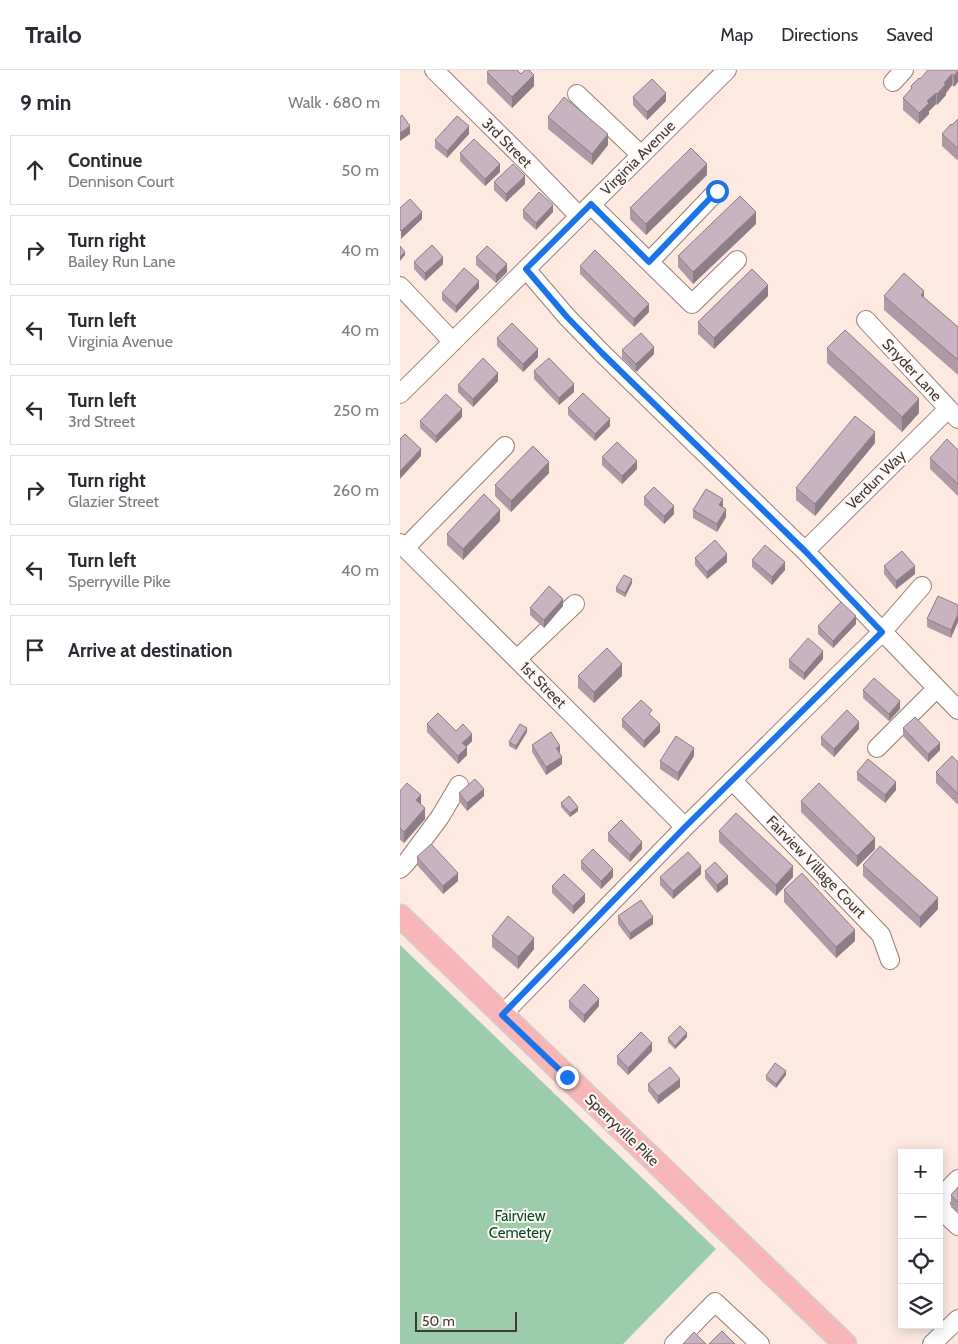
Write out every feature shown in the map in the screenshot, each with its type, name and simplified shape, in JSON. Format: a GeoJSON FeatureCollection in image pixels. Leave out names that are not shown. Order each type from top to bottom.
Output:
{"type":"FeatureCollection","features":[{"type":"Feature","properties":{"kind":"main road","name":"Sperryville Pike"},"geometry":{"type":"LineString","coordinates":[[400,916],[845,1344]]}},
{"type":"Feature","properties":{"kind":"street","name":"3rd Street"},"geometry":{"type":"LineString","coordinates":[[434,70],[525,160],[649,262],[692,304],[737,260]]}},
{"type":"Feature","properties":{"kind":"street","name":"Virginia Avenue"},"geometry":{"type":"LineString","coordinates":[[400,394],[641,154],[717,74]]}},
{"type":"Feature","properties":{"kind":"street"},"geometry":{"type":"LineString","coordinates":[[577,94],[641,154]]}},
{"type":"Feature","properties":{"kind":"street"},"geometry":{"type":"LineString","coordinates":[[649,262],[717,191]]}},
{"type":"Feature","properties":{"kind":"street"},"geometry":{"type":"LineString","coordinates":[[526,269],[567,317],[602,353],[805,551],[958,710]]}},
{"type":"Feature","properties":{"kind":"street"},"geometry":{"type":"LineString","coordinates":[[400,286],[453,342]]}},
{"type":"Feature","properties":{"kind":"street","name":"Snyder Lane"},"geometry":{"type":"LineString","coordinates":[[866,320],[953,414]]}},
{"type":"Feature","properties":{"kind":"street","name":"Verdun Way"},"geometry":{"type":"LineString","coordinates":[[805,551],[953,414]]}},
{"type":"Feature","properties":{"kind":"street"},"geometry":{"type":"LineString","coordinates":[[402,545],[506,446]]}},
{"type":"Feature","properties":{"kind":"street","name":"1st Street"},"geometry":{"type":"LineString","coordinates":[[402,545],[685,827]]}},
{"type":"Feature","properties":{"kind":"street"},"geometry":{"type":"LineString","coordinates":[[502,1015],[685,827],[882,632],[922,586]]}},
{"type":"Feature","properties":{"kind":"street"},"geometry":{"type":"LineString","coordinates":[[517,658],[576,604]]}},
{"type":"Feature","properties":{"kind":"street"},"geometry":{"type":"LineString","coordinates":[[877,748],[936,688]]}},
{"type":"Feature","properties":{"kind":"street","name":"Fairview Village Court"},"geometry":{"type":"LineString","coordinates":[[732,780],[881,935],[890,960]]}},
{"type":"Feature","properties":{"kind":"street"},"geometry":{"type":"LineString","coordinates":[[400,869],[440,817],[459,785]]}},
{"type":"Feature","properties":{"kind":"street"},"geometry":{"type":"LineString","coordinates":[[958,1179],[945,1192],[941,1200],[941,1208],[944,1214],[958,1226]]}},
{"type":"Feature","properties":{"kind":"street"},"geometry":{"type":"LineString","coordinates":[[674,1344],[715,1302],[760,1344]]}},
{"type":"Feature","properties":{"kind":"street"},"geometry":{"type":"LineString","coordinates":[[932,1344],[958,1320]]}},
{"type":"Feature","properties":{"kind":"green space","name":"Fairview Cemetery"},"geometry":{"type":"Polygon","coordinates":[[[400,945],[716,1249],[623,1344],[400,1344],[400,945]]]}},
{"type":"Feature","properties":{"kind":"building"},"geometry":{"type":"Polygon","coordinates":[[[489,70],[517,70],[521,74],[525,70],[529,70],[534,75],[512,97],[487,72],[489,70]]]}},
{"type":"Feature","properties":{"kind":"building"},"geometry":{"type":"Polygon","coordinates":[[[928,70],[958,71],[954,76],[952,74],[944,83],[946,84],[927,101],[929,103],[919,113],[903,98],[912,88],[911,86],[928,70]]]}},
{"type":"Feature","properties":{"kind":"building"},"geometry":{"type":"Polygon","coordinates":[[[652,79],[666,93],[647,112],[633,97],[652,79]]]}},
{"type":"Feature","properties":{"kind":"building"},"geometry":{"type":"Polygon","coordinates":[[[564,97],[608,134],[592,154],[548,117],[564,97]]]}},
{"type":"Feature","properties":{"kind":"building"},"geometry":{"type":"Polygon","coordinates":[[[402,115],[410,126],[400,133],[400,117],[402,115]]]}},
{"type":"Feature","properties":{"kind":"building"},"geometry":{"type":"Polygon","coordinates":[[[457,116],[469,126],[447,151],[435,140],[457,116]]]}},
{"type":"Feature","properties":{"kind":"building"},"geometry":{"type":"Polygon","coordinates":[[[958,119],[958,148],[957,148],[942,134],[958,119]]]}},
{"type":"Feature","properties":{"kind":"building"},"geometry":{"type":"Polygon","coordinates":[[[474,139],[500,164],[485,179],[460,153],[474,139]]]}},
{"type":"Feature","properties":{"kind":"building"},"geometry":{"type":"Polygon","coordinates":[[[691,148],[707,164],[646,224],[630,208],[691,148]]]}},
{"type":"Feature","properties":{"kind":"building"},"geometry":{"type":"Polygon","coordinates":[[[513,164],[525,176],[506,194],[494,182],[513,164]]]}},
{"type":"Feature","properties":{"kind":"building"},"geometry":{"type":"Polygon","coordinates":[[[539,192],[553,205],[536,223],[523,210],[539,192]]]}},
{"type":"Feature","properties":{"kind":"building"},"geometry":{"type":"Polygon","coordinates":[[[740,196],[756,212],[693,272],[678,256],[740,196]]]}},
{"type":"Feature","properties":{"kind":"building"},"geometry":{"type":"Polygon","coordinates":[[[410,199],[422,212],[401,231],[400,208],[410,199]]]}},
{"type":"Feature","properties":{"kind":"building"},"geometry":{"type":"Polygon","coordinates":[[[432,245],[443,257],[425,273],[414,262],[432,245]]]}},
{"type":"Feature","properties":{"kind":"building"},"geometry":{"type":"Polygon","coordinates":[[[400,246],[405,252],[400,257],[400,246]]]}},
{"type":"Feature","properties":{"kind":"building"},"geometry":{"type":"Polygon","coordinates":[[[487,246],[507,264],[496,275],[476,257],[487,246]]]}},
{"type":"Feature","properties":{"kind":"building"},"geometry":{"type":"Polygon","coordinates":[[[595,250],[649,304],[634,319],[580,266],[595,250]]]}},
{"type":"Feature","properties":{"kind":"building"},"geometry":{"type":"Polygon","coordinates":[[[464,268],[479,281],[456,306],[442,293],[464,268]]]}},
{"type":"Feature","properties":{"kind":"building"},"geometry":{"type":"Polygon","coordinates":[[[752,269],[768,285],[714,338],[698,322],[752,269]]]}},
{"type":"Feature","properties":{"kind":"building"},"geometry":{"type":"Polygon","coordinates":[[[904,273],[924,291],[921,295],[958,327],[958,360],[884,296],[904,273]]]}},
{"type":"Feature","properties":{"kind":"building"},"geometry":{"type":"Polygon","coordinates":[[[512,323],[538,349],[523,364],[497,338],[512,323]]]}},
{"type":"Feature","properties":{"kind":"building"},"geometry":{"type":"Polygon","coordinates":[[[845,330],[919,399],[902,417],[827,348],[845,330]]]}},
{"type":"Feature","properties":{"kind":"building"},"geometry":{"type":"Polygon","coordinates":[[[641,333],[654,347],[636,364],[622,350],[641,333]]]}},
{"type":"Feature","properties":{"kind":"building"},"geometry":{"type":"Polygon","coordinates":[[[483,358],[498,373],[473,399],[458,385],[483,358]]]}},
{"type":"Feature","properties":{"kind":"building"},"geometry":{"type":"Polygon","coordinates":[[[549,358],[574,384],[559,398],[534,371],[549,358]]]}},
{"type":"Feature","properties":{"kind":"building"},"geometry":{"type":"Polygon","coordinates":[[[583,393],[610,419],[595,434],[568,408],[583,393]]]}},
{"type":"Feature","properties":{"kind":"building"},"geometry":{"type":"Polygon","coordinates":[[[446,394],[462,409],[436,436],[420,421],[446,394]]]}},
{"type":"Feature","properties":{"kind":"building"},"geometry":{"type":"Polygon","coordinates":[[[855,416],[875,432],[815,504],[796,488],[855,416]]]}},
{"type":"Feature","properties":{"kind":"building"},"geometry":{"type":"Polygon","coordinates":[[[405,434],[421,449],[400,471],[400,439],[405,434]]]}},
{"type":"Feature","properties":{"kind":"building"},"geometry":{"type":"Polygon","coordinates":[[[947,439],[958,450],[958,484],[930,458],[947,439]]]}},
{"type":"Feature","properties":{"kind":"building"},"geometry":{"type":"Polygon","coordinates":[[[617,442],[637,461],[622,476],[602,457],[617,442]]]}},
{"type":"Feature","properties":{"kind":"building"},"geometry":{"type":"Polygon","coordinates":[[[533,446],[549,462],[511,501],[495,485],[533,446]]]}},
{"type":"Feature","properties":{"kind":"building"},"geometry":{"type":"Polygon","coordinates":[[[654,487],[674,506],[664,516],[644,497],[654,487]]]}},
{"type":"Feature","properties":{"kind":"building"},"geometry":{"type":"Polygon","coordinates":[[[706,489],[723,499],[719,505],[726,509],[717,524],[693,510],[706,489]]]}},
{"type":"Feature","properties":{"kind":"building"},"geometry":{"type":"Polygon","coordinates":[[[484,494],[500,510],[463,549],[447,534],[484,494]]]}},
{"type":"Feature","properties":{"kind":"building"},"geometry":{"type":"Polygon","coordinates":[[[715,540],[727,554],[707,572],[695,558],[715,540]]]}},
{"type":"Feature","properties":{"kind":"building"},"geometry":{"type":"Polygon","coordinates":[[[765,545],[785,562],[772,577],[752,560],[765,545]]]}},
{"type":"Feature","properties":{"kind":"building"},"geometry":{"type":"Polygon","coordinates":[[[902,551],[915,566],[896,581],[884,566],[902,551]]]}},
{"type":"Feature","properties":{"kind":"building"},"geometry":{"type":"Polygon","coordinates":[[[624,575],[632,579],[625,593],[616,588],[624,575]]]}},
{"type":"Feature","properties":{"kind":"building"},"geometry":{"type":"Polygon","coordinates":[[[549,586],[563,599],[544,620],[530,608],[549,586]]]}},
{"type":"Feature","properties":{"kind":"building"},"geometry":{"type":"Polygon","coordinates":[[[938,596],[958,605],[958,614],[951,630],[927,619],[938,596]]]}},
{"type":"Feature","properties":{"kind":"building"},"geometry":{"type":"Polygon","coordinates":[[[841,602],[856,616],[833,641],[818,626],[841,602]]]}},
{"type":"Feature","properties":{"kind":"building"},"geometry":{"type":"Polygon","coordinates":[[[808,638],[823,651],[804,673],[789,660],[808,638]]]}},
{"type":"Feature","properties":{"kind":"building"},"geometry":{"type":"Polygon","coordinates":[[[607,648],[622,664],[594,692],[578,676],[607,648]]]}},
{"type":"Feature","properties":{"kind":"building"},"geometry":{"type":"Polygon","coordinates":[[[874,678],[900,701],[889,714],[863,690],[874,678]]]}},
{"type":"Feature","properties":{"kind":"building"},"geometry":{"type":"Polygon","coordinates":[[[641,700],[652,710],[649,714],[660,724],[644,741],[622,719],[641,700]]]}},
{"type":"Feature","properties":{"kind":"building"},"geometry":{"type":"Polygon","coordinates":[[[847,710],[859,722],[834,749],[821,737],[847,710]]]}},
{"type":"Feature","properties":{"kind":"building"},"geometry":{"type":"Polygon","coordinates":[[[438,713],[456,731],[463,724],[472,734],[462,743],[467,747],[458,756],[427,724],[438,713]]]}},
{"type":"Feature","properties":{"kind":"building"},"geometry":{"type":"Polygon","coordinates":[[[915,717],[940,743],[928,754],[903,728],[915,717]]]}},
{"type":"Feature","properties":{"kind":"building"},"geometry":{"type":"Polygon","coordinates":[[[520,724],[527,728],[516,746],[509,742],[520,724]]]}},
{"type":"Feature","properties":{"kind":"building"},"geometry":{"type":"Polygon","coordinates":[[[551,732],[560,746],[556,748],[562,757],[546,767],[532,745],[551,732]]]}},
{"type":"Feature","properties":{"kind":"building"},"geometry":{"type":"Polygon","coordinates":[[[676,736],[694,748],[678,773],[660,761],[676,736]]]}},
{"type":"Feature","properties":{"kind":"building"},"geometry":{"type":"Polygon","coordinates":[[[952,756],[958,762],[958,794],[936,772],[952,756]]]}},
{"type":"Feature","properties":{"kind":"building"},"geometry":{"type":"Polygon","coordinates":[[[868,759],[896,782],[885,795],[857,772],[868,759]]]}},
{"type":"Feature","properties":{"kind":"building"},"geometry":{"type":"Polygon","coordinates":[[[475,779],[484,789],[467,803],[459,793],[475,779]]]}},
{"type":"Feature","properties":{"kind":"building"},"geometry":{"type":"Polygon","coordinates":[[[407,783],[421,795],[416,800],[425,808],[404,832],[400,828],[400,791],[407,783]]]}},
{"type":"Feature","properties":{"kind":"building"},"geometry":{"type":"Polygon","coordinates":[[[819,783],[875,838],[857,856],[801,801],[819,783]]]}},
{"type":"Feature","properties":{"kind":"building"},"geometry":{"type":"Polygon","coordinates":[[[569,796],[578,807],[570,813],[561,803],[569,796]]]}},
{"type":"Feature","properties":{"kind":"building"},"geometry":{"type":"Polygon","coordinates":[[[736,813],[793,866],[776,885],[719,831],[736,813]]]}},
{"type":"Feature","properties":{"kind":"building"},"geometry":{"type":"Polygon","coordinates":[[[621,820],[642,842],[630,855],[608,833],[621,820]]]}},
{"type":"Feature","properties":{"kind":"building"},"geometry":{"type":"Polygon","coordinates":[[[431,844],[458,873],[443,886],[417,857],[431,844]]]}},
{"type":"Feature","properties":{"kind":"building"},"geometry":{"type":"Polygon","coordinates":[[[880,846],[938,898],[920,917],[863,865],[880,846]]]}},
{"type":"Feature","properties":{"kind":"building"},"geometry":{"type":"Polygon","coordinates":[[[593,849],[613,869],[601,881],[581,861],[593,849]]]}},
{"type":"Feature","properties":{"kind":"building"},"geometry":{"type":"Polygon","coordinates":[[[688,852],[701,866],[673,891],[660,877],[688,852]]]}},
{"type":"Feature","properties":{"kind":"building"},"geometry":{"type":"Polygon","coordinates":[[[715,862],[728,876],[717,885],[705,871],[715,862]]]}},
{"type":"Feature","properties":{"kind":"building"},"geometry":{"type":"Polygon","coordinates":[[[802,873],[855,930],[836,947],[784,890],[802,873]]]}},
{"type":"Feature","properties":{"kind":"building"},"geometry":{"type":"Polygon","coordinates":[[[564,874],[585,894],[573,906],[552,886],[564,874]]]}},
{"type":"Feature","properties":{"kind":"building"},"geometry":{"type":"Polygon","coordinates":[[[641,900],[653,917],[630,933],[618,916],[641,900]]]}},
{"type":"Feature","properties":{"kind":"building"},"geometry":{"type":"Polygon","coordinates":[[[508,916],[534,938],[518,957],[492,936],[508,916]]]}},
{"type":"Feature","properties":{"kind":"building"},"geometry":{"type":"Polygon","coordinates":[[[584,984],[599,999],[584,1015],[569,1001],[584,984]]]}},
{"type":"Feature","properties":{"kind":"building"},"geometry":{"type":"Polygon","coordinates":[[[680,1026],[687,1033],[675,1046],[668,1038],[680,1026]]]}},
{"type":"Feature","properties":{"kind":"building"},"geometry":{"type":"Polygon","coordinates":[[[641,1032],[652,1043],[628,1068],[617,1056],[641,1032]]]}},
{"type":"Feature","properties":{"kind":"building"},"geometry":{"type":"Polygon","coordinates":[[[775,1063],[786,1071],[776,1084],[766,1076],[775,1063]]]}},
{"type":"Feature","properties":{"kind":"building"},"geometry":{"type":"Polygon","coordinates":[[[670,1067],[680,1079],[658,1096],[648,1084],[670,1067]]]}},
{"type":"Feature","properties":{"kind":"building"},"geometry":{"type":"Polygon","coordinates":[[[958,1187],[958,1202],[951,1195],[958,1187]]]}},
{"type":"Feature","properties":{"kind":"building"},"geometry":{"type":"Polygon","coordinates":[[[722,1331],[735,1344],[709,1344],[722,1331]]]}},
{"type":"Feature","properties":{"kind":"building"},"geometry":{"type":"Polygon","coordinates":[[[694,1332],[706,1344],[683,1344],[694,1332]]]}},
{"type":"Feature","properties":{"kind":"route"},"geometry":{"type":"LineString","coordinates":[[567,1077],[502,1015],[685,827],[882,632],[805,551],[602,353],[567,317],[526,269],[591,204],[649,262],[717,191]]}}]}
